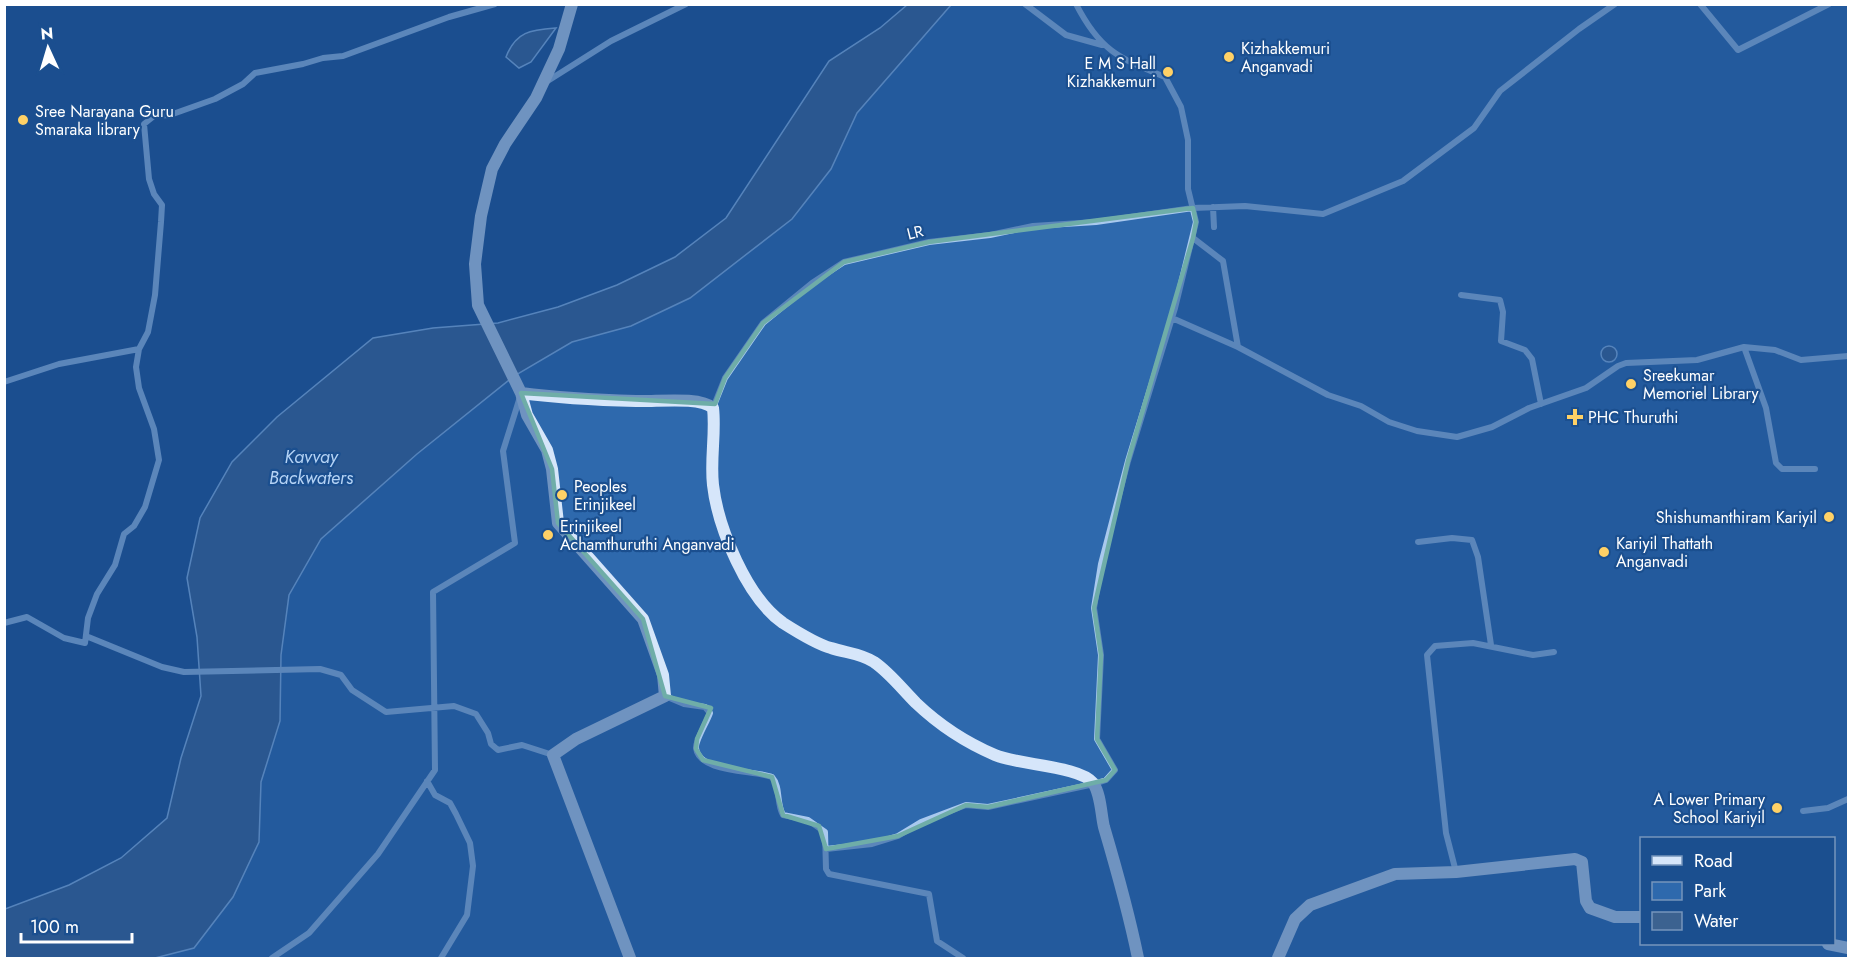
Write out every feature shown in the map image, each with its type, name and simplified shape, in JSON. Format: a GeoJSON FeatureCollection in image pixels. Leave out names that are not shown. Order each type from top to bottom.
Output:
{"type":"FeatureCollection","features":[{"type":"Feature","properties":{"kind":"street"},"geometry":{"type":"LineString","coordinates":[[4,623],[27,617],[74,642],[85,642],[87,618],[96,594],[115,565],[124,534],[134,526],[145,507],[158,470],[158,446],[139,388],[136,367],[138,350],[148,332],[155,295],[162,205],[154,194],[149,179],[144,124],[154,116],[170,115],[215,99],[243,84],[255,73],[323,58],[343,56],[449,17],[495,4]]}},
{"type":"Feature","properties":{"kind":"street"},"geometry":{"type":"LineString","coordinates":[[572,4],[560,49],[543,84],[505,144],[487,186],[475,264],[478,305],[518,388],[527,415],[546,450],[552,469],[558,523],[643,619],[663,675],[665,696]]}},
{"type":"Feature","properties":{"kind":"street"},"geometry":{"type":"LineString","coordinates":[[543,84],[611,41],[686,4]]}},
{"type":"Feature","properties":{"kind":"street"},"geometry":{"type":"LineString","coordinates":[[826,849],[872,844],[898,836],[921,822],[966,805],[988,807],[1094,784],[1106,780],[1115,770],[1097,740],[1101,655],[1094,608],[1101,564],[1128,461],[1172,318],[1197,222],[1188,189],[1188,140],[1181,107],[1165,77],[1128,62],[1102,45],[1066,35],[1025,4]]}},
{"type":"Feature","properties":{"kind":"street"},"geometry":{"type":"LineString","coordinates":[[1076,4],[1102,45]]}},
{"type":"Feature","properties":{"kind":"street","name":"LR"},"geometry":{"type":"LineString","coordinates":[[713,408],[725,378],[763,323],[812,283],[844,262],[929,242],[990,235],[1034,226],[1096,222],[1193,208],[1245,206],[1323,214],[1403,181],[1474,128],[1500,91],[1579,28],[1615,4]]}},
{"type":"Feature","properties":{"kind":"street"},"geometry":{"type":"LineString","coordinates":[[1700,4],[1738,50],[1829,4]]}},
{"type":"Feature","properties":{"kind":"street"},"geometry":{"type":"LineString","coordinates":[[1213,207],[1214,227]]}},
{"type":"Feature","properties":{"kind":"street"},"geometry":{"type":"LineString","coordinates":[[1193,238],[1223,261],[1238,347]]}},
{"type":"Feature","properties":{"kind":"street"},"geometry":{"type":"LineString","coordinates":[[1461,295],[1500,300],[1503,312],[1502,341],[1525,350],[1532,359],[1541,404]]}},
{"type":"Feature","properties":{"kind":"street"},"geometry":{"type":"LineString","coordinates":[[1172,318],[1238,347],[1328,395],[1417,431],[1457,437],[1491,427],[1541,404],[1586,388],[1626,363],[1696,360],[1744,347],[1775,350],[1797,360],[1848,356]]}},
{"type":"Feature","properties":{"kind":"street"},"geometry":{"type":"LineString","coordinates":[[1744,347],[1766,408],[1776,463],[1782,469],[1815,469]]}},
{"type":"Feature","properties":{"kind":"street"},"geometry":{"type":"LineString","coordinates":[[4,382],[59,364],[138,350]]}},
{"type":"Feature","properties":{"kind":"street"},"geometry":{"type":"LineString","coordinates":[[518,388],[555,397],[677,401],[708,404],[713,408],[712,459],[716,504],[737,561],[750,586],[767,609],[784,623],[830,648],[850,651],[873,662],[931,717],[972,744],[1007,759],[1081,773],[1094,784],[1104,826],[1117,863],[1138,958]]}},
{"type":"Feature","properties":{"kind":"street"},"geometry":{"type":"LineString","coordinates":[[272,958],[309,933],[378,854],[435,770],[433,592],[515,543],[503,451],[518,388]]}},
{"type":"Feature","properties":{"kind":"street"},"geometry":{"type":"LineString","coordinates":[[1418,542],[1452,538],[1472,540],[1478,557],[1491,645]]}},
{"type":"Feature","properties":{"kind":"street"},"geometry":{"type":"LineString","coordinates":[[86,636],[162,667],[184,672],[278,668],[300,672],[320,669],[341,675],[352,690],[386,712],[454,706],[476,714],[488,733],[491,744],[498,750],[522,745],[553,755]]}},
{"type":"Feature","properties":{"kind":"street"},"geometry":{"type":"LineString","coordinates":[[1456,872],[1446,833],[1427,654],[1435,646],[1473,643],[1533,655],[1554,652]]}},
{"type":"Feature","properties":{"kind":"street"},"geometry":{"type":"LineString","coordinates":[[553,755],[576,739],[665,696],[684,704],[705,707],[710,713],[705,729],[697,739],[696,749],[703,760],[723,768],[772,777],[776,782],[779,808],[783,815],[808,820],[825,832],[826,868],[829,874],[929,894],[938,941],[963,958]]}},
{"type":"Feature","properties":{"kind":"street"},"geometry":{"type":"LineString","coordinates":[[553,755],[630,958]]}},
{"type":"Feature","properties":{"kind":"street"},"geometry":{"type":"LineString","coordinates":[[427,781],[435,795],[450,803],[456,814],[470,843],[473,866],[467,915],[441,958]]}},
{"type":"Feature","properties":{"kind":"street"},"geometry":{"type":"LineString","coordinates":[[1803,811],[1828,808],[1848,799]]}},
{"type":"Feature","properties":{"kind":"street"},"geometry":{"type":"LineString","coordinates":[[1278,958],[1295,919],[1310,905],[1395,874],[1456,872],[1575,859],[1582,862],[1586,901],[1590,909],[1615,916],[1640,917]]}},
{"type":"Feature","properties":{"kind":"street"},"geometry":{"type":"LineString","coordinates":[[1833,945],[1848,948]]}},
{"type":"Feature","properties":{"kind":"highlighted area"},"geometry":{"type":"Polygon","coordinates":[[[1193,208],[1196,222],[1193,238],[1128,461],[1094,608],[1101,655],[1097,739],[1115,770],[1106,780],[988,807],[966,805],[898,836],[826,849],[819,826],[783,815],[772,777],[703,760],[696,749],[697,739],[711,708],[665,696],[643,619],[558,523],[552,469],[521,393],[715,404],[725,378],[763,323],[844,262],[929,242],[1193,208]]]}},
{"type":"Feature","properties":{"kind":"green space"},"geometry":{"type":"Polygon","coordinates":[[[951,5],[1848,5],[1848,958],[155,958],[194,948],[259,842],[261,782],[280,721],[281,655],[289,595],[321,539],[417,454],[514,376],[572,342],[631,326],[831,169],[857,113],[951,5]]]}},
{"type":"Feature","properties":{"kind":"water","name":"Kavvay Backwaters"},"geometry":{"type":"Polygon","coordinates":[[[907,5],[951,5],[857,113],[831,169],[792,219],[690,298],[631,326],[572,342],[514,376],[417,454],[321,539],[289,595],[281,655],[280,721],[261,782],[259,842],[233,897],[194,948],[155,958],[5,958],[5,909],[69,885],[121,858],[167,818],[181,758],[201,696],[197,637],[187,578],[200,518],[232,462],[277,417],[373,338],[433,328],[498,323],[558,307],[617,285],[675,257],[726,218],[829,61],[880,28],[907,5]]]}},
{"type":"Feature","properties":{"kind":"water"},"geometry":{"type":"Polygon","coordinates":[[[556,28],[531,62],[519,68],[506,57],[510,48],[525,34],[556,28]]]}},
{"type":"Feature","properties":{"kind":"water"},"geometry":{"type":"Polygon","coordinates":[[[1609,346],[1615,348],[1617,354],[1615,360],[1609,362],[1603,360],[1601,354],[1603,348],[1609,346]]]}},
{"type":"Feature","properties":{"kind":"place","name":"Kizhakkemuri Anganvadi"},"geometry":{"type":"Point","coordinates":[1229,57]}},
{"type":"Feature","properties":{"kind":"place","name":"E M S Hall Kizhakkemuri"},"geometry":{"type":"Point","coordinates":[1168,72]}},
{"type":"Feature","properties":{"kind":"place","name":"Sree Narayana Guru Smaraka library"},"geometry":{"type":"Point","coordinates":[23,120]}},
{"type":"Feature","properties":{"kind":"place","name":"Sreekumar Memoriel Library"},"geometry":{"type":"Point","coordinates":[1631,384]}},
{"type":"Feature","properties":{"kind":"place","name":"PHC Thuruthi"},"geometry":{"type":"Point","coordinates":[1575,417]}},
{"type":"Feature","properties":{"kind":"place","name":"Peoples Erinjikeel"},"geometry":{"type":"Point","coordinates":[562,495]}},
{"type":"Feature","properties":{"kind":"place","name":"Shishumanthiram Kariyil"},"geometry":{"type":"Point","coordinates":[1829,517]}},
{"type":"Feature","properties":{"kind":"place","name":"Erinjikeel Achamthuruthi Anganvadi"},"geometry":{"type":"Point","coordinates":[548,535]}},
{"type":"Feature","properties":{"kind":"place","name":"Kariyil Thattath Anganvadi"},"geometry":{"type":"Point","coordinates":[1604,552]}},
{"type":"Feature","properties":{"kind":"place","name":"A Lower Primary School Kariyil"},"geometry":{"type":"Point","coordinates":[1777,808]}}]}
